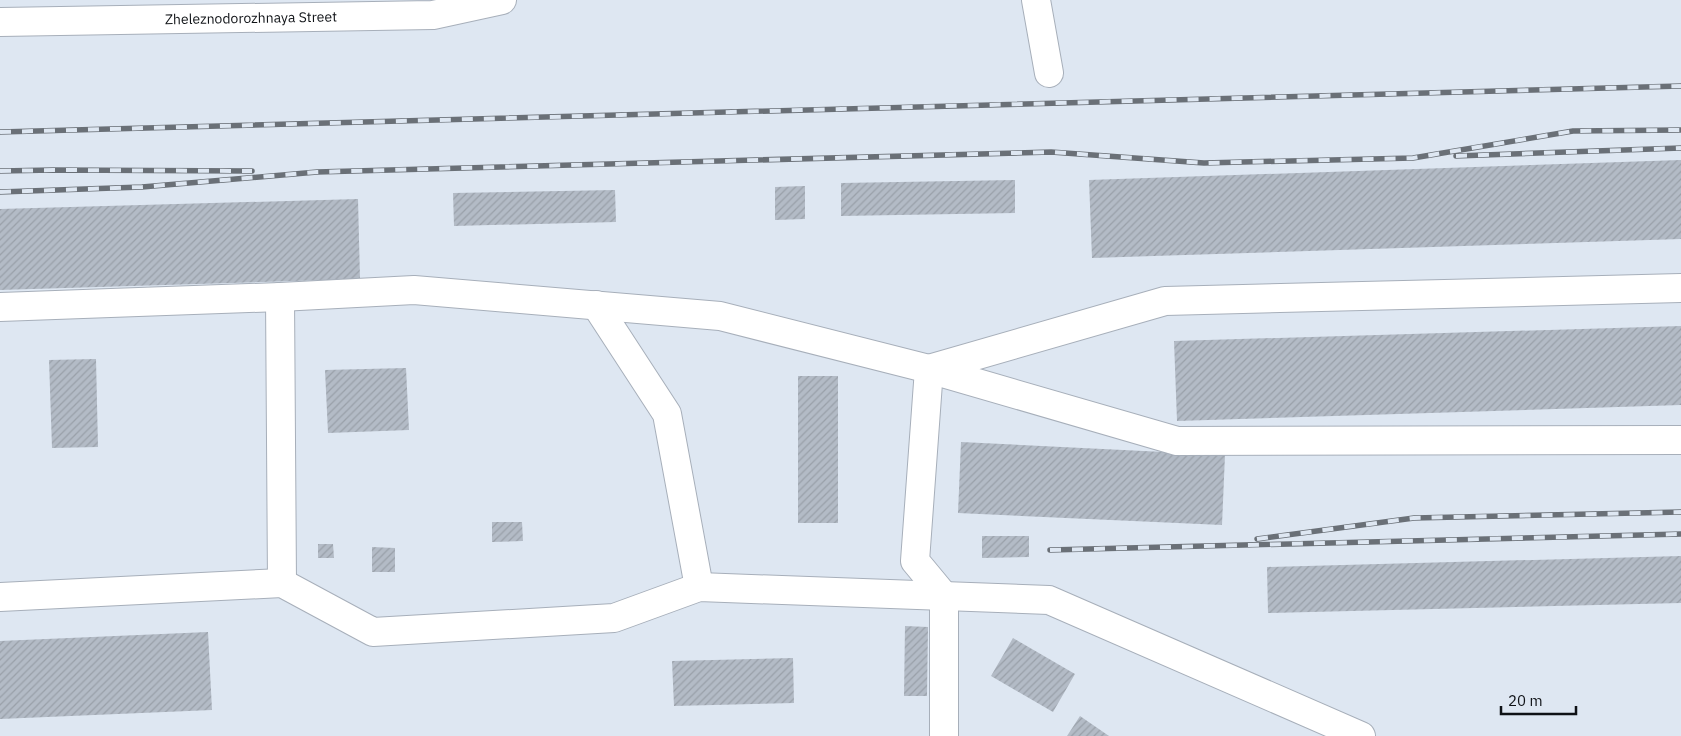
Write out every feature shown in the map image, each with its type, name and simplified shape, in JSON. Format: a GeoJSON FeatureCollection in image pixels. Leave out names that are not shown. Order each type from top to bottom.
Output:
{"type":"FeatureCollection","features":[{"type":"Feature","properties":{"kind":"street","name":"Zheleznodorozhnaya Street"},"geometry":{"type":"LineString","coordinates":[[0,22],[432,15],[502,0]]}},
{"type":"Feature","properties":{"kind":"street"},"geometry":{"type":"LineString","coordinates":[[1036,0],[1049,73]]}},
{"type":"Feature","properties":{"kind":"street"},"geometry":{"type":"LineString","coordinates":[[929,369],[1165,302],[1681,288]]}},
{"type":"Feature","properties":{"kind":"street"},"geometry":{"type":"LineString","coordinates":[[0,307],[414,290],[720,316],[929,369],[1178,440],[1681,440]]}},
{"type":"Feature","properties":{"kind":"street"},"geometry":{"type":"LineString","coordinates":[[280,297],[282,583]]}},
{"type":"Feature","properties":{"kind":"street"},"geometry":{"type":"LineString","coordinates":[[596,306],[667,414],[700,587]]}},
{"type":"Feature","properties":{"kind":"street"},"geometry":{"type":"LineString","coordinates":[[929,369],[915,561],[944,596],[944,736]]}},
{"type":"Feature","properties":{"kind":"street"},"geometry":{"type":"LineString","coordinates":[[0,597],[282,583],[373,632],[614,618],[700,587],[1050,600],[1361,736]]}},
{"type":"Feature","properties":{"kind":"building"},"geometry":{"type":"Polygon","coordinates":[[[1681,160],[1681,239],[1092,258],[1089,180],[1681,160]]]}},
{"type":"Feature","properties":{"kind":"building"},"geometry":{"type":"Polygon","coordinates":[[[1015,180],[1015,213],[841,216],[841,183],[1015,180]]]}},
{"type":"Feature","properties":{"kind":"building"},"geometry":{"type":"Polygon","coordinates":[[[805,186],[805,219],[775,220],[775,187],[805,186]]]}},
{"type":"Feature","properties":{"kind":"building"},"geometry":{"type":"Polygon","coordinates":[[[615,190],[616,222],[454,226],[453,193],[615,190]]]}},
{"type":"Feature","properties":{"kind":"building"},"geometry":{"type":"Polygon","coordinates":[[[358,199],[360,279],[0,290],[0,209],[358,199]]]}},
{"type":"Feature","properties":{"kind":"building"},"geometry":{"type":"Polygon","coordinates":[[[1681,326],[1681,405],[1177,421],[1174,341],[1681,326]]]}},
{"type":"Feature","properties":{"kind":"building"},"geometry":{"type":"Polygon","coordinates":[[[96,359],[98,447],[52,448],[49,360],[96,359]]]}},
{"type":"Feature","properties":{"kind":"building"},"geometry":{"type":"Polygon","coordinates":[[[406,368],[409,430],[328,433],[325,370],[406,368]]]}},
{"type":"Feature","properties":{"kind":"building"},"geometry":{"type":"Polygon","coordinates":[[[798,376],[838,376],[838,523],[798,523],[798,376]]]}},
{"type":"Feature","properties":{"kind":"building"},"geometry":{"type":"Polygon","coordinates":[[[961,442],[1225,455],[1222,525],[958,513],[961,442]]]}},
{"type":"Feature","properties":{"kind":"building"},"geometry":{"type":"Polygon","coordinates":[[[492,522],[522,522],[523,541],[492,542],[492,522]]]}},
{"type":"Feature","properties":{"kind":"building"},"geometry":{"type":"Polygon","coordinates":[[[982,536],[1029,536],[1029,557],[982,558],[982,536]]]}},
{"type":"Feature","properties":{"kind":"building"},"geometry":{"type":"Polygon","coordinates":[[[318,544],[333,544],[334,558],[318,558],[318,544]]]}},
{"type":"Feature","properties":{"kind":"building"},"geometry":{"type":"Polygon","coordinates":[[[372,547],[395,548],[395,572],[372,572],[372,547]]]}},
{"type":"Feature","properties":{"kind":"building"},"geometry":{"type":"Polygon","coordinates":[[[1681,556],[1681,603],[1268,613],[1267,567],[1681,556]]]}},
{"type":"Feature","properties":{"kind":"building"},"geometry":{"type":"Polygon","coordinates":[[[905,626],[928,627],[927,696],[904,696],[905,626]]]}},
{"type":"Feature","properties":{"kind":"building"},"geometry":{"type":"Polygon","coordinates":[[[208,632],[212,710],[0,719],[0,641],[208,632]]]}},
{"type":"Feature","properties":{"kind":"building"},"geometry":{"type":"Polygon","coordinates":[[[1013,638],[1075,674],[1053,712],[991,676],[1013,638]]]}},
{"type":"Feature","properties":{"kind":"building"},"geometry":{"type":"Polygon","coordinates":[[[793,658],[794,703],[674,706],[672,661],[793,658]]]}},
{"type":"Feature","properties":{"kind":"building"},"geometry":{"type":"Polygon","coordinates":[[[1080,716],[1109,736],[1067,736],[1080,716]]]}},
{"type":"Feature","properties":{"kind":"railway"},"geometry":{"type":"LineString","coordinates":[[0,132],[1681,86]]}},
{"type":"Feature","properties":{"kind":"railway"},"geometry":{"type":"LineString","coordinates":[[0,192],[142,187],[317,172],[1051,152],[1204,163],[1413,158],[1573,131],[1681,130]]}},
{"type":"Feature","properties":{"kind":"railway"},"geometry":{"type":"LineString","coordinates":[[1456,156],[1681,148]]}},
{"type":"Feature","properties":{"kind":"railway"},"geometry":{"type":"LineString","coordinates":[[0,171],[252,171]]}},
{"type":"Feature","properties":{"kind":"railway"},"geometry":{"type":"LineString","coordinates":[[1257,539],[1414,518],[1681,512]]}},
{"type":"Feature","properties":{"kind":"railway"},"geometry":{"type":"LineString","coordinates":[[1050,550],[1681,534]]}}]}
